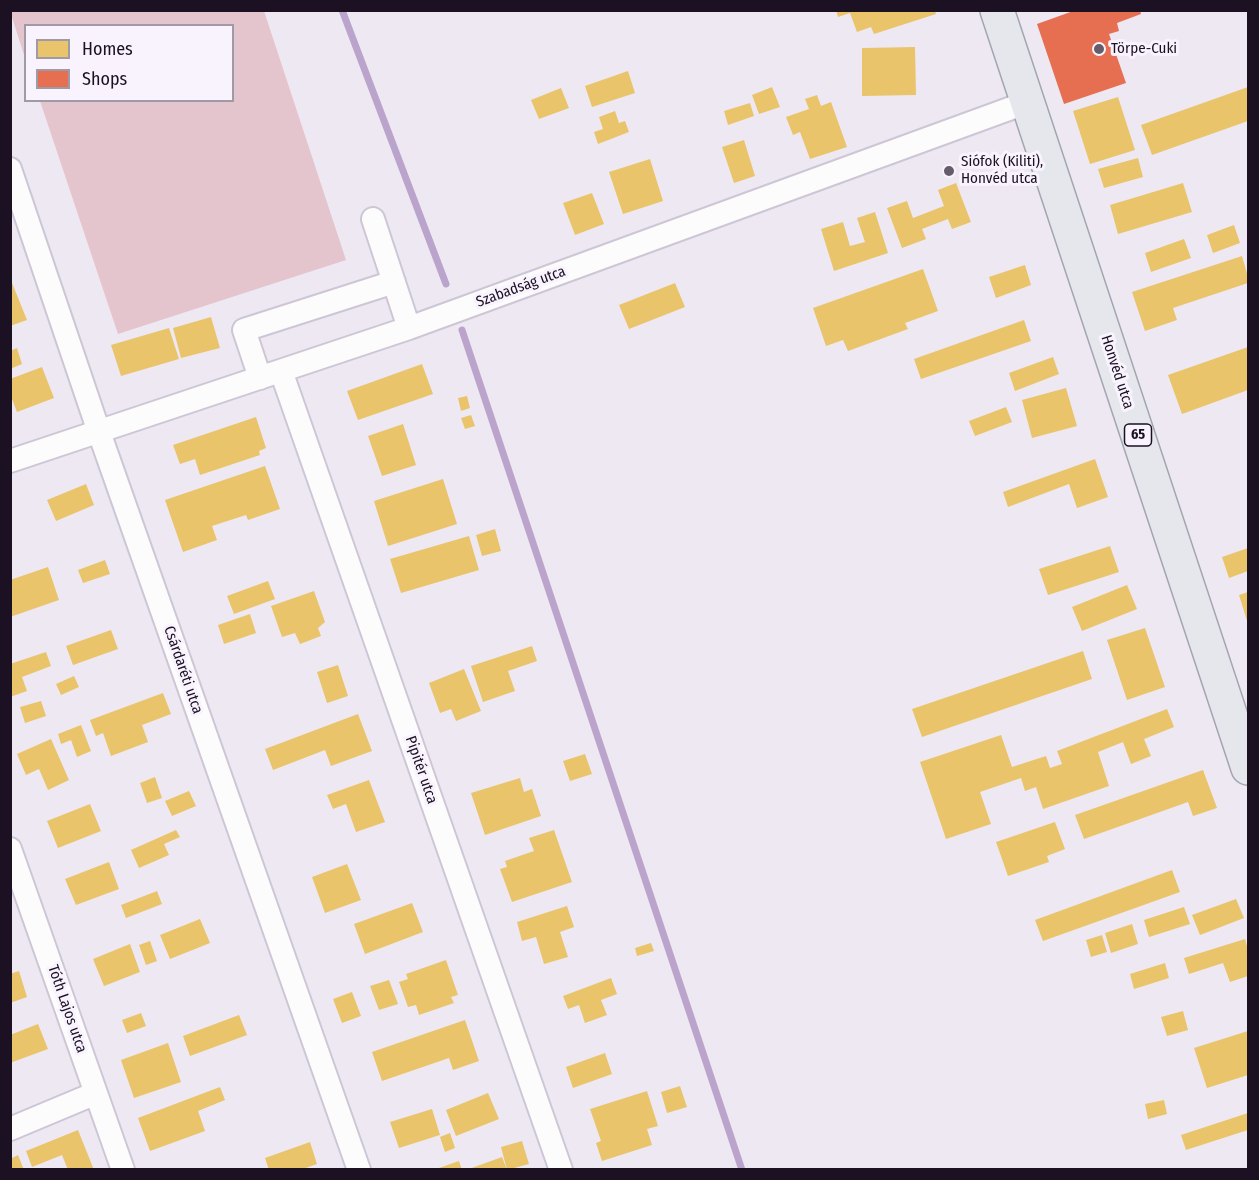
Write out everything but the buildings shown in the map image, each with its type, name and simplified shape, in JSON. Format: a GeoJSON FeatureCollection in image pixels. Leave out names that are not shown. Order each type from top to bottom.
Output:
{"type":"FeatureCollection","features":[{"type":"Feature","properties":{"kind":"main road","name":"Honvéd utca"},"geometry":{"type":"LineString","coordinates":[[997,10],[1248,768]]}},
{"type":"Feature","properties":{"kind":"street","name":"Szabadság utca"},"geometry":{"type":"LineString","coordinates":[[10,461],[409,328],[1028,102]]}},
{"type":"Feature","properties":{"kind":"street","name":"Csárdaréti utca"},"geometry":{"type":"LineString","coordinates":[[10,169],[99,432],[359,1170]]}},
{"type":"Feature","properties":{"kind":"street"},"geometry":{"type":"LineString","coordinates":[[374,219],[409,328]]}},
{"type":"Feature","properties":{"kind":"street","name":"Pipitér utca"},"geometry":{"type":"LineString","coordinates":[[394,282],[244,330],[270,374],[561,1170]]}},
{"type":"Feature","properties":{"kind":"street","name":"Tóth Lajos utca"},"geometry":{"type":"LineString","coordinates":[[10,849],[123,1170]]}},
{"type":"Feature","properties":{"kind":"street"},"geometry":{"type":"LineString","coordinates":[[10,1129],[96,1093]]}},
{"type":"Feature","properties":{"kind":"shaded area"},"geometry":{"type":"Polygon","coordinates":[[[10,11],[264,11],[346,260],[118,334],[40,102],[234,102],[234,24],[24,24],[24,55],[10,11]]]}},
{"type":"Feature","properties":{"kind":"waterway"},"geometry":{"type":"LineString","coordinates":[[342,10],[446,284]]}},
{"type":"Feature","properties":{"kind":"waterway"},"geometry":{"type":"LineString","coordinates":[[462,330],[742,1170]]}},
{"type":"Feature","properties":{"kind":"place","name":"Törpe-Cuki"},"geometry":{"type":"Point","coordinates":[1099,49]}},
{"type":"Feature","properties":{"kind":"place","name":"Siófok (Kiliti), Honvéd utca"},"geometry":{"type":"Point","coordinates":[949,171]}}]}
